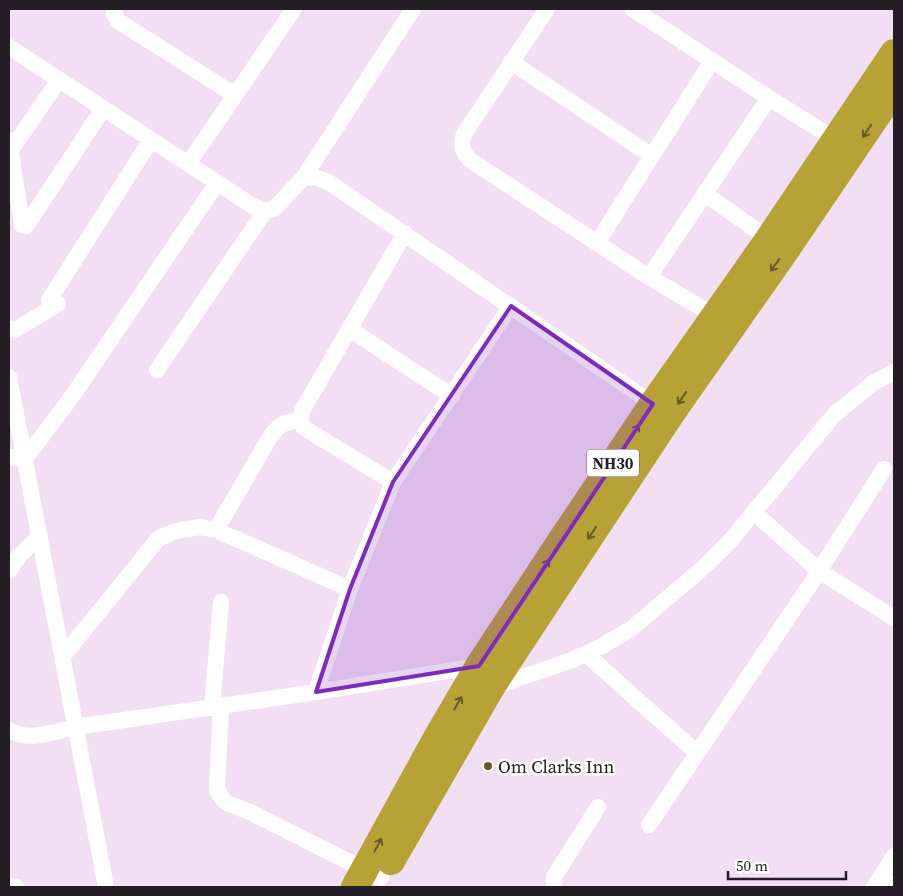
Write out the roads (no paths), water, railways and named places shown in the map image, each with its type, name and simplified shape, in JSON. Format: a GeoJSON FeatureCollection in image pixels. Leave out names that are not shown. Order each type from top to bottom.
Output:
{"type":"FeatureCollection","features":[{"type":"Feature","properties":{"kind":"highway","name":"NH30"},"geometry":{"type":"LineString","coordinates":[[369,881],[561,541],[894,54]]}},
{"type":"Feature","properties":{"kind":"highway","name":"NH30"},"geometry":{"type":"LineString","coordinates":[[485,677],[780,259],[894,90]]}},
{"type":"Feature","properties":{"kind":"street"},"geometry":{"type":"LineString","coordinates":[[115,9],[114,13],[118,20],[235,95]]}},
{"type":"Feature","properties":{"kind":"street"},"geometry":{"type":"LineString","coordinates":[[188,164],[294,9]]}},
{"type":"Feature","properties":{"kind":"street"},"geometry":{"type":"LineString","coordinates":[[9,47],[253,206],[265,211],[276,208],[304,177],[413,9]]}},
{"type":"Feature","properties":{"kind":"street"},"geometry":{"type":"LineString","coordinates":[[547,9],[464,134],[462,149],[465,155],[597,243],[715,316]]}},
{"type":"Feature","properties":{"kind":"street"},"geometry":{"type":"LineString","coordinates":[[633,9],[836,140]]}},
{"type":"Feature","properties":{"kind":"street"},"geometry":{"type":"LineString","coordinates":[[597,243],[712,61]]}},
{"type":"Feature","properties":{"kind":"street"},"geometry":{"type":"LineString","coordinates":[[511,62],[652,156]]}},
{"type":"Feature","properties":{"kind":"street"},"geometry":{"type":"LineString","coordinates":[[59,80],[10,145],[22,225],[26,226],[104,108]]}},
{"type":"Feature","properties":{"kind":"street"},"geometry":{"type":"LineString","coordinates":[[650,277],[769,98]]}},
{"type":"Feature","properties":{"kind":"street"},"geometry":{"type":"LineString","coordinates":[[9,328],[15,330],[53,302],[152,140]]}},
{"type":"Feature","properties":{"kind":"street"},"geometry":{"type":"LineString","coordinates":[[304,177],[318,178],[330,182],[653,404]]}},
{"type":"Feature","properties":{"kind":"street"},"geometry":{"type":"LineString","coordinates":[[17,458],[73,395],[218,183]]}},
{"type":"Feature","properties":{"kind":"street"},"geometry":{"type":"LineString","coordinates":[[705,194],[769,239]]}},
{"type":"Feature","properties":{"kind":"street"},"geometry":{"type":"LineString","coordinates":[[157,370],[265,211]]}},
{"type":"Feature","properties":{"kind":"street"},"geometry":{"type":"LineString","coordinates":[[393,482],[304,428],[300,420],[303,409],[405,233]]}},
{"type":"Feature","properties":{"kind":"street"},"geometry":{"type":"LineString","coordinates":[[316,692],[350,589],[393,482],[511,306]]}},
{"type":"Feature","properties":{"kind":"street"},"geometry":{"type":"LineString","coordinates":[[349,329],[452,396]]}},
{"type":"Feature","properties":{"kind":"street"},"geometry":{"type":"LineString","coordinates":[[9,730],[17,735],[37,736],[76,727],[316,692],[485,677],[572,660],[602,646],[631,628],[704,567],[731,540],[834,414],[873,383],[894,373]]}},
{"type":"Feature","properties":{"kind":"street"},"geometry":{"type":"LineString","coordinates":[[9,377],[17,458],[40,536],[106,887]]}},
{"type":"Feature","properties":{"kind":"street"},"geometry":{"type":"LineString","coordinates":[[216,530],[278,426],[300,420]]}},
{"type":"Feature","properties":{"kind":"street"},"geometry":{"type":"LineString","coordinates":[[649,825],[819,571],[884,469]]}},
{"type":"Feature","properties":{"kind":"street"},"geometry":{"type":"LineString","coordinates":[[754,512],[819,571],[894,618]]}},
{"type":"Feature","properties":{"kind":"street"},"geometry":{"type":"LineString","coordinates":[[62,656],[159,538],[176,531],[200,527],[216,530],[350,589]]}},
{"type":"Feature","properties":{"kind":"street"},"geometry":{"type":"LineString","coordinates":[[9,571],[19,556],[40,536]]}},
{"type":"Feature","properties":{"kind":"street"},"geometry":{"type":"LineString","coordinates":[[221,602],[217,707],[217,789],[227,803],[252,813],[369,881]]}},
{"type":"Feature","properties":{"kind":"street"},"geometry":{"type":"LineString","coordinates":[[586,654],[697,752]]}},
{"type":"Feature","properties":{"kind":"street"},"geometry":{"type":"LineString","coordinates":[[554,887],[554,877],[598,808]]}},
{"type":"Feature","properties":{"kind":"street"},"geometry":{"type":"LineString","coordinates":[[883,883],[894,856]]}},
{"type":"Feature","properties":{"kind":"street"},"geometry":{"type":"LineString","coordinates":[[9,886],[16,887]]}},
{"type":"Feature","properties":{"kind":"place","name":"Om Clarks Inn"},"geometry":{"type":"Point","coordinates":[488,766]}}]}
